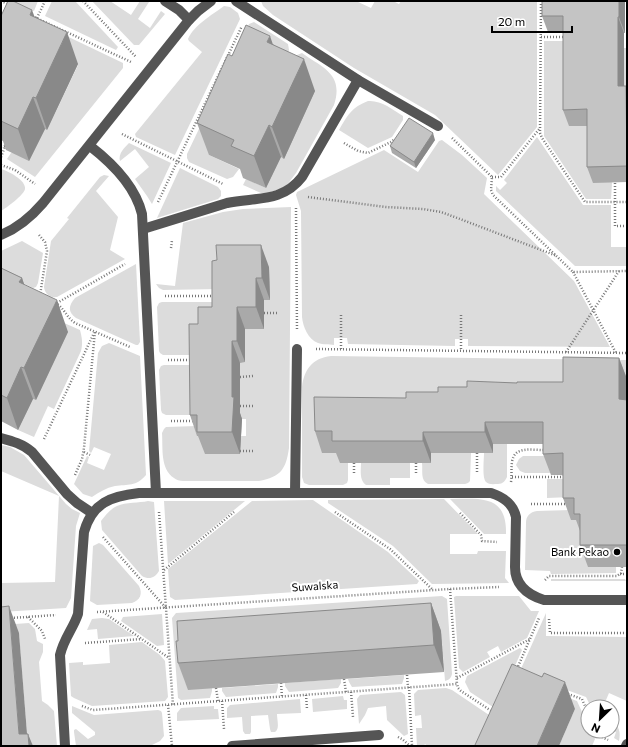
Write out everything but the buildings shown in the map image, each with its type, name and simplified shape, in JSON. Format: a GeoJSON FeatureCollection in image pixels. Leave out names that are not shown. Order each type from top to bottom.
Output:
{"type":"FeatureCollection","features":[{"type":"Feature","properties":{"kind":"street"},"geometry":{"type":"LineString","coordinates":[[165,1],[179,10],[189,20]]}},
{"type":"Feature","properties":{"kind":"street"},"geometry":{"type":"LineString","coordinates":[[1,235],[24,222],[36,211],[90,146],[193,15],[211,1]]}},
{"type":"Feature","properties":{"kind":"street"},"geometry":{"type":"LineString","coordinates":[[236,1],[358,80],[438,126]]}},
{"type":"Feature","properties":{"kind":"street"},"geometry":{"type":"LineString","coordinates":[[145,229],[228,203],[254,200],[291,192],[302,177],[358,80]]}},
{"type":"Feature","properties":{"kind":"street"},"geometry":{"type":"LineString","coordinates":[[90,146],[128,183],[140,206],[145,229],[144,253],[157,493]]}},
{"type":"Feature","properties":{"kind":"street"},"geometry":{"type":"LineString","coordinates":[[295,493],[297,349]]}},
{"type":"Feature","properties":{"kind":"street"},"geometry":{"type":"LineString","coordinates":[[1,438],[28,448],[67,494],[90,517]]}},
{"type":"Feature","properties":{"kind":"street"},"geometry":{"type":"LineString","coordinates":[[65,746],[60,660],[63,644],[78,614],[83,536],[85,527],[90,517],[100,504],[115,497],[130,494],[157,493],[495,494],[511,504],[515,512],[515,572],[522,587],[533,596],[544,600],[627,600]]}},
{"type":"Feature","properties":{"kind":"street"},"geometry":{"type":"LineString","coordinates":[[232,746],[379,735]]}},
{"type":"Feature","properties":{"kind":"path"},"geometry":{"type":"LineString","coordinates":[[1,1],[15,8]]}},
{"type":"Feature","properties":{"kind":"path"},"geometry":{"type":"LineString","coordinates":[[37,18],[45,1]]}},
{"type":"Feature","properties":{"kind":"path"},"geometry":{"type":"LineString","coordinates":[[83,1],[136,57]]}},
{"type":"Feature","properties":{"kind":"path"},"geometry":{"type":"LineString","coordinates":[[541,1],[540,127],[542,138],[585,202],[627,202]]}},
{"type":"Feature","properties":{"kind":"path"},"geometry":{"type":"LineString","coordinates":[[145,229],[250,10]]}},
{"type":"Feature","properties":{"kind":"path"},"geometry":{"type":"LineString","coordinates":[[30,14],[132,62]]}},
{"type":"Feature","properties":{"kind":"path"},"geometry":{"type":"LineString","coordinates":[[51,31],[53,26]]}},
{"type":"Feature","properties":{"kind":"path"},"geometry":{"type":"LineString","coordinates":[[541,37],[569,37]]}},
{"type":"Feature","properties":{"kind":"path"},"geometry":{"type":"LineString","coordinates":[[327,133],[358,151],[370,152],[397,138],[413,112]]}},
{"type":"Feature","properties":{"kind":"path"},"geometry":{"type":"LineString","coordinates":[[105,126],[254,200]]}},
{"type":"Feature","properties":{"kind":"path"},"geometry":{"type":"LineString","coordinates":[[438,126],[492,177],[501,177],[540,127]]}},
{"type":"Feature","properties":{"kind":"path"},"geometry":{"type":"LineString","coordinates":[[1,156],[7,142]]}},
{"type":"Feature","properties":{"kind":"path"},"geometry":{"type":"LineString","coordinates":[[389,143],[392,146]]}},
{"type":"Feature","properties":{"kind":"path"},"geometry":{"type":"LineString","coordinates":[[1,147],[5,146]]}},
{"type":"Feature","properties":{"kind":"path"},"geometry":{"type":"LineString","coordinates":[[1,165],[15,170],[35,184]]}},
{"type":"Feature","properties":{"kind":"path"},"geometry":{"type":"LineString","coordinates":[[492,177],[491,190],[493,194],[573,272],[616,353]]}},
{"type":"Feature","properties":{"kind":"path"},"geometry":{"type":"LineString","coordinates":[[615,183],[615,226],[627,226]]}},
{"type":"Feature","properties":{"kind":"path"},"geometry":{"type":"LineString","coordinates":[[291,192],[317,199],[442,212],[557,256]]}},
{"type":"Feature","properties":{"kind":"path"},"geometry":{"type":"LineString","coordinates":[[291,192],[296,209],[297,349],[627,353]]}},
{"type":"Feature","properties":{"kind":"path"},"geometry":{"type":"LineString","coordinates":[[24,222],[38,233],[46,247],[40,295],[42,296],[39,301]]}},
{"type":"Feature","properties":{"kind":"path"},"geometry":{"type":"LineString","coordinates":[[57,303],[144,253]]}},
{"type":"Feature","properties":{"kind":"path"},"geometry":{"type":"LineString","coordinates":[[566,352],[619,271]]}},
{"type":"Feature","properties":{"kind":"path"},"geometry":{"type":"LineString","coordinates":[[573,272],[627,271]]}},
{"type":"Feature","properties":{"kind":"path"},"geometry":{"type":"LineString","coordinates":[[147,297],[216,296]]}},
{"type":"Feature","properties":{"kind":"path"},"geometry":{"type":"LineString","coordinates":[[52,301],[62,307],[70,319],[75,323],[150,355]]}},
{"type":"Feature","properties":{"kind":"path"},"geometry":{"type":"LineString","coordinates":[[264,313],[277,313]]}},
{"type":"Feature","properties":{"kind":"path"},"geometry":{"type":"LineString","coordinates":[[341,314],[341,349]]}},
{"type":"Feature","properties":{"kind":"path"},"geometry":{"type":"LineString","coordinates":[[461,316],[462,351]]}},
{"type":"Feature","properties":{"kind":"path"},"geometry":{"type":"LineString","coordinates":[[67,494],[84,452],[95,331]]}},
{"type":"Feature","properties":{"kind":"path"},"geometry":{"type":"LineString","coordinates":[[36,456],[95,331]]}},
{"type":"Feature","properties":{"kind":"path"},"geometry":{"type":"LineString","coordinates":[[180,360],[197,360]]}},
{"type":"Feature","properties":{"kind":"path"},"geometry":{"type":"LineString","coordinates":[[240,377],[253,376]]}},
{"type":"Feature","properties":{"kind":"path"},"geometry":{"type":"LineString","coordinates":[[240,406],[253,406]]}},
{"type":"Feature","properties":{"kind":"path"},"geometry":{"type":"LineString","coordinates":[[180,421],[197,421]]}},
{"type":"Feature","properties":{"kind":"path"},"geometry":{"type":"LineString","coordinates":[[503,498],[512,477],[512,462],[516,453],[523,450],[544,450],[547,444]]}},
{"type":"Feature","properties":{"kind":"path"},"geometry":{"type":"LineString","coordinates":[[240,451],[253,451]]}},
{"type":"Feature","properties":{"kind":"path"},"geometry":{"type":"LineString","coordinates":[[84,452],[90,455]]}},
{"type":"Feature","properties":{"kind":"path"},"geometry":{"type":"LineString","coordinates":[[477,453],[477,469]]}},
{"type":"Feature","properties":{"kind":"path"},"geometry":{"type":"LineString","coordinates":[[354,463],[354,474]]}},
{"type":"Feature","properties":{"kind":"path"},"geometry":{"type":"LineString","coordinates":[[416,463],[416,474]]}},
{"type":"Feature","properties":{"kind":"path"},"geometry":{"type":"LineString","coordinates":[[512,477],[560,477],[562,475]]}},
{"type":"Feature","properties":{"kind":"path"},"geometry":{"type":"LineString","coordinates":[[157,493],[173,705]]}},
{"type":"Feature","properties":{"kind":"path"},"geometry":{"type":"LineString","coordinates":[[164,570],[248,501],[254,493]]}},
{"type":"Feature","properties":{"kind":"path"},"geometry":{"type":"LineString","coordinates":[[307,493],[390,549],[433,590]]}},
{"type":"Feature","properties":{"kind":"path"},"geometry":{"type":"LineString","coordinates":[[440,493],[481,535],[482,541],[515,542]]}},
{"type":"Feature","properties":{"kind":"path"},"geometry":{"type":"LineString","coordinates":[[555,504],[571,504]]}},
{"type":"Feature","properties":{"kind":"path"},"geometry":{"type":"LineString","coordinates":[[90,517],[166,608]]}},
{"type":"Feature","properties":{"kind":"path"},"geometry":{"type":"LineString","coordinates":[[620,574],[622,567]]}},
{"type":"Feature","properties":{"kind":"path"},"geometry":{"type":"LineString","coordinates":[[543,582],[549,576],[616,576],[620,574],[627,574]]}},
{"type":"Feature","properties":{"kind":"path","name":"Suwalska"},"geometry":{"type":"LineString","coordinates":[[8,618],[433,590],[522,587]]}},
{"type":"Feature","properties":{"kind":"path"},"geometry":{"type":"LineString","coordinates":[[450,589],[457,684],[459,689],[497,715]]}},
{"type":"Feature","properties":{"kind":"path"},"geometry":{"type":"LineString","coordinates":[[550,600],[550,633],[627,633]]}},
{"type":"Feature","properties":{"kind":"path"},"geometry":{"type":"LineString","coordinates":[[103,612],[170,658]]}},
{"type":"Feature","properties":{"kind":"path"},"geometry":{"type":"LineString","coordinates":[[28,617],[42,631],[46,646],[142,639]]}},
{"type":"Feature","properties":{"kind":"path"},"geometry":{"type":"LineString","coordinates":[[514,675],[540,617]]}},
{"type":"Feature","properties":{"kind":"path"},"geometry":{"type":"LineString","coordinates":[[456,678],[530,640]]}},
{"type":"Feature","properties":{"kind":"path"},"geometry":{"type":"LineString","coordinates":[[407,675],[412,746]]}},
{"type":"Feature","properties":{"kind":"path"},"geometry":{"type":"LineString","coordinates":[[344,679],[346,692]]}},
{"type":"Feature","properties":{"kind":"path"},"geometry":{"type":"LineString","coordinates":[[281,684],[282,697]]}},
{"type":"Feature","properties":{"kind":"path"},"geometry":{"type":"LineString","coordinates":[[62,699],[72,701],[93,710],[457,684]]}},
{"type":"Feature","properties":{"kind":"path"},"geometry":{"type":"LineString","coordinates":[[216,688],[218,701]]}},
{"type":"Feature","properties":{"kind":"path"},"geometry":{"type":"LineString","coordinates":[[351,692],[355,737]]}},
{"type":"Feature","properties":{"kind":"path"},"geometry":{"type":"LineString","coordinates":[[567,694],[582,699]]}},
{"type":"Feature","properties":{"kind":"path"},"geometry":{"type":"LineString","coordinates":[[306,695],[307,709]]}},
{"type":"Feature","properties":{"kind":"path"},"geometry":{"type":"LineString","coordinates":[[222,701],[224,736]]}},
{"type":"Feature","properties":{"kind":"path"},"geometry":{"type":"LineString","coordinates":[[168,705],[172,746]]}},
{"type":"Feature","properties":{"kind":"shaded area"},"geometry":{"type":"Polygon","coordinates":[[[12,1],[38,1],[34,11],[12,1]]]}},
{"type":"Feature","properties":{"kind":"shaded area"},"geometry":{"type":"Polygon","coordinates":[[[52,1],[75,1],[118,47],[116,50],[45,16],[52,1]]]}},
{"type":"Feature","properties":{"kind":"shaded area"},"geometry":{"type":"Polygon","coordinates":[[[92,1],[110,1],[131,15],[140,1],[147,1],[149,2],[138,19],[150,28],[161,11],[165,14],[139,45],[134,45],[92,1]]]}},
{"type":"Feature","properties":{"kind":"shaded area"},"geometry":{"type":"Polygon","coordinates":[[[261,1],[356,1],[371,8],[375,1],[393,1],[399,4],[401,1],[537,1],[537,127],[498,175],[435,115],[354,68],[273,15],[263,6],[261,1]]]}},
{"type":"Feature","properties":{"kind":"shaded area"},"geometry":{"type":"Polygon","coordinates":[[[224,6],[230,7],[238,13],[240,19],[175,155],[136,137],[135,134],[202,52],[188,39],[194,29],[224,6]]]}},
{"type":"Feature","properties":{"kind":"shaded area"},"geometry":{"type":"Polygon","coordinates":[[[254,22],[288,44],[289,50],[281,68],[209,155],[239,169],[233,177],[227,179],[189,162],[187,154],[249,24],[254,22]]]}},
{"type":"Feature","properties":{"kind":"shaded area"},"geometry":{"type":"Polygon","coordinates":[[[54,30],[123,63],[123,68],[35,177],[7,159],[11,153],[45,129],[47,130],[78,65],[54,30]]]}},
{"type":"Feature","properties":{"kind":"shaded area"},"geometry":{"type":"Polygon","coordinates":[[[544,41],[569,41],[569,126],[593,126],[612,183],[611,199],[586,199],[544,136],[544,41]]]}},
{"type":"Feature","properties":{"kind":"shaded area"},"geometry":{"type":"Polygon","coordinates":[[[624,48],[627,48],[627,102],[624,102],[624,48]]]}},
{"type":"Feature","properties":{"kind":"shaded area"},"geometry":{"type":"Polygon","coordinates":[[[302,53],[324,68],[334,79],[336,94],[334,105],[296,173],[287,185],[266,194],[261,193],[243,185],[246,179],[266,188],[281,157],[284,158],[286,77],[297,55],[302,53]]]}},
{"type":"Feature","properties":{"kind":"shaded area"},"geometry":{"type":"Polygon","coordinates":[[[368,101],[377,102],[386,106],[403,116],[403,120],[392,137],[368,148],[339,130],[350,112],[362,103],[368,101]]]}},
{"type":"Feature","properties":{"kind":"shaded area"},"geometry":{"type":"Polygon","coordinates":[[[537,137],[583,205],[611,205],[611,247],[627,247],[627,266],[575,266],[496,191],[496,186],[500,190],[507,183],[504,180],[537,137]]]}},
{"type":"Feature","properties":{"kind":"shaded area"},"geometry":{"type":"Polygon","coordinates":[[[442,140],[462,155],[487,178],[484,194],[574,281],[610,347],[468,346],[468,339],[455,339],[455,346],[348,344],[347,338],[334,338],[334,345],[318,343],[311,339],[305,329],[302,317],[301,211],[296,195],[297,192],[384,150],[418,172],[439,141],[442,140]]]}},
{"type":"Feature","properties":{"kind":"shaded area"},"geometry":{"type":"Polygon","coordinates":[[[129,143],[171,163],[152,204],[135,179],[149,167],[135,149],[120,161],[123,149],[129,143]]]}},
{"type":"Feature","properties":{"kind":"shaded area"},"geometry":{"type":"Polygon","coordinates":[[[180,168],[218,187],[221,191],[221,196],[218,199],[157,218],[180,168]]]}},
{"type":"Feature","properties":{"kind":"shaded area"},"geometry":{"type":"Polygon","coordinates":[[[1,169],[20,179],[25,186],[25,189],[18,198],[1,211],[1,169]]]}},
{"type":"Feature","properties":{"kind":"shaded area"},"geometry":{"type":"Polygon","coordinates":[[[104,175],[109,176],[96,191],[118,217],[110,250],[125,259],[57,297],[50,296],[45,292],[44,287],[51,241],[69,219],[67,218],[100,177],[104,175]]]}},
{"type":"Feature","properties":{"kind":"shaded area"},"geometry":{"type":"Polygon","coordinates":[[[291,207],[289,448],[284,467],[273,477],[259,481],[177,480],[170,474],[164,464],[162,433],[166,427],[197,426],[197,436],[246,436],[246,419],[240,419],[240,329],[264,329],[264,300],[270,299],[220,289],[163,290],[156,284],[175,286],[183,223],[223,212],[243,209],[291,207]]]}},
{"type":"Feature","properties":{"kind":"shaded area"},"geometry":{"type":"Polygon","coordinates":[[[22,241],[43,253],[38,283],[36,287],[33,288],[1,273],[1,251],[22,241]]]}},
{"type":"Feature","properties":{"kind":"shaded area"},"geometry":{"type":"Polygon","coordinates":[[[136,264],[140,342],[138,345],[76,318],[71,313],[70,306],[75,298],[136,264]]]}},
{"type":"Feature","properties":{"kind":"shaded area"},"geometry":{"type":"Polygon","coordinates":[[[220,302],[197,355],[163,355],[160,353],[157,307],[159,303],[220,302]]]}},
{"type":"Feature","properties":{"kind":"shaded area"},"geometry":{"type":"Polygon","coordinates":[[[37,311],[80,330],[82,343],[81,351],[54,409],[48,406],[34,437],[18,430],[33,399],[36,400],[68,332],[37,311]]]}},
{"type":"Feature","properties":{"kind":"shaded area"},"geometry":{"type":"Polygon","coordinates":[[[109,343],[140,356],[146,475],[139,482],[115,486],[103,490],[92,497],[83,494],[74,484],[87,456],[89,457],[87,463],[104,470],[111,454],[94,447],[91,453],[89,451],[98,353],[102,346],[109,343]]]}},
{"type":"Feature","properties":{"kind":"shaded area"},"geometry":{"type":"Polygon","coordinates":[[[324,357],[627,360],[627,379],[571,404],[340,453],[340,463],[348,463],[347,483],[343,485],[309,485],[304,483],[302,477],[303,381],[307,370],[314,362],[324,357]]]}},
{"type":"Feature","properties":{"kind":"shaded area"},"geometry":{"type":"Polygon","coordinates":[[[197,365],[197,415],[166,415],[162,413],[159,370],[161,366],[197,365]]]}},
{"type":"Feature","properties":{"kind":"shaded area"},"geometry":{"type":"Polygon","coordinates":[[[493,444],[507,444],[507,477],[504,482],[500,484],[489,484],[486,482],[484,477],[484,453],[493,453],[493,444]]]}},
{"type":"Feature","properties":{"kind":"shaded area"},"geometry":{"type":"Polygon","coordinates":[[[1,445],[10,447],[24,455],[66,504],[80,513],[76,526],[71,598],[66,608],[1,612],[1,583],[55,582],[59,496],[1,471],[1,445]]]}},
{"type":"Feature","properties":{"kind":"shaded area"},"geometry":{"type":"Polygon","coordinates":[[[431,453],[471,453],[470,481],[465,484],[428,484],[425,482],[422,475],[422,463],[431,463],[431,453]]]}},
{"type":"Feature","properties":{"kind":"shaded area"},"geometry":{"type":"Polygon","coordinates":[[[523,456],[551,456],[551,473],[525,473],[520,471],[516,465],[519,459],[523,456]]]}},
{"type":"Feature","properties":{"kind":"shaded area"},"geometry":{"type":"Polygon","coordinates":[[[361,463],[410,463],[410,478],[390,478],[390,485],[366,485],[361,478],[361,463]]]}},
{"type":"Feature","properties":{"kind":"shaded area"},"geometry":{"type":"Polygon","coordinates":[[[547,479],[565,479],[571,497],[547,498],[547,479]]]}},
{"type":"Feature","properties":{"kind":"shaded area"},"geometry":{"type":"Polygon","coordinates":[[[444,499],[478,534],[450,534],[450,554],[477,554],[478,551],[506,551],[505,578],[509,583],[432,584],[393,546],[328,503],[328,500],[444,499]]]}},
{"type":"Feature","properties":{"kind":"shaded area"},"geometry":{"type":"Polygon","coordinates":[[[450,499],[481,500],[497,505],[502,512],[505,521],[506,534],[484,534],[450,499]]]}},
{"type":"Feature","properties":{"kind":"shaded area"},"geometry":{"type":"Polygon","coordinates":[[[313,500],[388,552],[419,581],[417,584],[175,600],[170,597],[168,569],[252,501],[313,500]]]}},
{"type":"Feature","properties":{"kind":"shaded area"},"geometry":{"type":"Polygon","coordinates":[[[148,501],[154,502],[159,571],[154,577],[149,578],[142,576],[102,530],[101,521],[114,507],[124,504],[148,501]]]}},
{"type":"Feature","properties":{"kind":"shaded area"},"geometry":{"type":"Polygon","coordinates":[[[164,501],[245,501],[168,564],[164,501]]]}},
{"type":"Feature","properties":{"kind":"shaded area"},"geometry":{"type":"Polygon","coordinates":[[[571,510],[582,520],[588,566],[616,567],[616,573],[551,574],[550,571],[525,570],[526,523],[529,515],[532,512],[537,511],[571,510]]]}},
{"type":"Feature","properties":{"kind":"shaded area"},"geometry":{"type":"Polygon","coordinates":[[[99,543],[103,545],[139,586],[141,594],[135,602],[97,605],[90,601],[93,546],[99,543]]]}},
{"type":"Feature","properties":{"kind":"shaded area"},"geometry":{"type":"Polygon","coordinates":[[[551,579],[625,579],[626,581],[551,581],[551,579]]]}},
{"type":"Feature","properties":{"kind":"shaded area"},"geometry":{"type":"Polygon","coordinates":[[[442,596],[447,599],[452,674],[450,679],[446,681],[441,631],[212,688],[210,698],[181,700],[178,698],[172,618],[176,613],[442,596]]]}},
{"type":"Feature","properties":{"kind":"shaded area"},"geometry":{"type":"Polygon","coordinates":[[[519,596],[531,611],[539,611],[527,638],[501,652],[498,646],[487,652],[490,657],[463,672],[459,668],[454,597],[519,596]]]}},
{"type":"Feature","properties":{"kind":"shaded area"},"geometry":{"type":"Polygon","coordinates":[[[546,613],[546,636],[627,637],[627,701],[609,693],[606,699],[587,699],[586,697],[523,674],[520,671],[546,613]]]}},
{"type":"Feature","properties":{"kind":"shaded area"},"geometry":{"type":"Polygon","coordinates":[[[162,614],[164,645],[157,646],[121,621],[123,617],[162,614]]]}},
{"type":"Feature","properties":{"kind":"shaded area"},"geometry":{"type":"Polygon","coordinates":[[[92,619],[109,619],[134,636],[98,639],[97,629],[87,630],[92,619]]]}},
{"type":"Feature","properties":{"kind":"shaded area"},"geometry":{"type":"Polygon","coordinates":[[[29,623],[35,629],[37,641],[43,644],[43,652],[39,662],[42,701],[54,711],[57,746],[28,746],[19,634],[1,625],[29,623]]]}},
{"type":"Feature","properties":{"kind":"shaded area"},"geometry":{"type":"Polygon","coordinates":[[[142,642],[160,655],[165,661],[168,697],[165,701],[92,706],[71,696],[69,663],[83,662],[83,665],[110,663],[109,645],[142,642]]]}},
{"type":"Feature","properties":{"kind":"shaded area"},"geometry":{"type":"Polygon","coordinates":[[[520,648],[522,650],[496,709],[470,692],[465,682],[467,676],[520,648]]]}},
{"type":"Feature","properties":{"kind":"shaded area"},"geometry":{"type":"Polygon","coordinates":[[[404,675],[402,684],[352,687],[348,679],[404,675]]]}},
{"type":"Feature","properties":{"kind":"shaded area"},"geometry":{"type":"Polygon","coordinates":[[[341,679],[341,683],[338,688],[289,692],[285,686],[285,683],[341,679]]]}},
{"type":"Feature","properties":{"kind":"shaded area"},"geometry":{"type":"Polygon","coordinates":[[[520,680],[577,701],[580,708],[580,739],[595,739],[592,746],[559,746],[575,709],[520,680]]]}},
{"type":"Feature","properties":{"kind":"shaded area"},"geometry":{"type":"Polygon","coordinates":[[[278,684],[276,693],[226,697],[222,691],[222,688],[278,684]]]}},
{"type":"Feature","properties":{"kind":"shaded area"},"geometry":{"type":"Polygon","coordinates":[[[446,688],[452,690],[492,717],[480,746],[427,746],[425,744],[424,746],[417,746],[416,728],[422,728],[421,715],[415,716],[414,694],[418,690],[446,688]]]}},
{"type":"Feature","properties":{"kind":"shaded area"},"geometry":{"type":"Polygon","coordinates":[[[401,692],[405,695],[408,734],[404,736],[387,720],[386,706],[368,708],[359,724],[357,699],[360,695],[401,692]]]}},
{"type":"Feature","properties":{"kind":"shaded area"},"geometry":{"type":"Polygon","coordinates":[[[343,696],[344,700],[347,700],[347,709],[313,712],[312,699],[343,696]]]}},
{"type":"Feature","properties":{"kind":"shaded area"},"geometry":{"type":"Polygon","coordinates":[[[300,699],[301,713],[277,714],[278,727],[277,731],[275,732],[271,732],[268,715],[251,716],[250,734],[245,734],[243,731],[242,717],[227,718],[227,708],[230,705],[300,699]]]}},
{"type":"Feature","properties":{"kind":"shaded area"},"geometry":{"type":"Polygon","coordinates":[[[72,706],[94,715],[158,710],[162,713],[164,736],[160,741],[150,746],[76,746],[74,730],[76,729],[88,739],[95,735],[95,732],[72,713],[72,706]]]}},
{"type":"Feature","properties":{"kind":"shaded area"},"geometry":{"type":"Polygon","coordinates":[[[214,706],[214,709],[218,709],[219,719],[177,721],[177,713],[181,708],[214,706]]]}},
{"type":"Feature","properties":{"kind":"place","name":"Bank Pekao"},"geometry":{"type":"Point","coordinates":[617,552]}}]}
